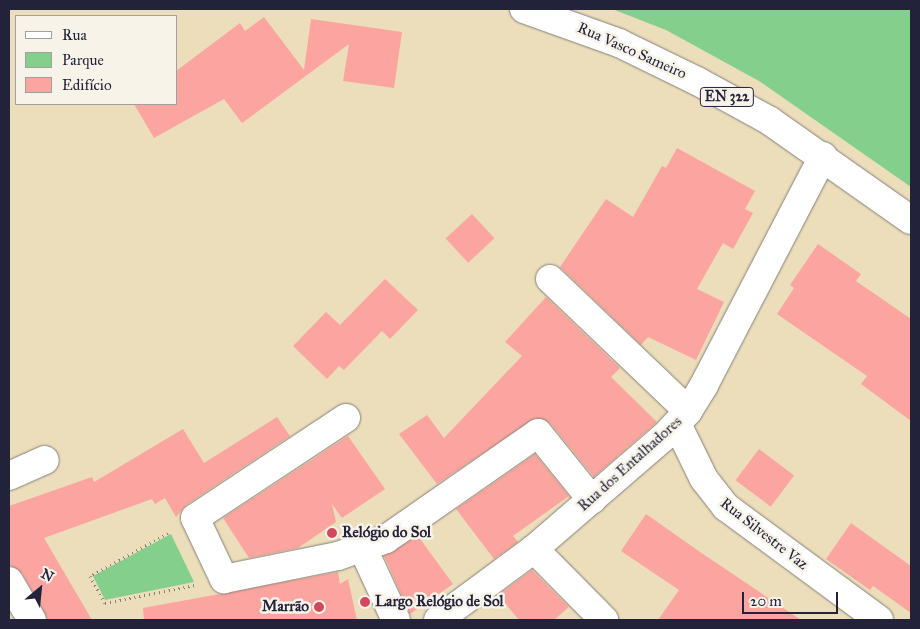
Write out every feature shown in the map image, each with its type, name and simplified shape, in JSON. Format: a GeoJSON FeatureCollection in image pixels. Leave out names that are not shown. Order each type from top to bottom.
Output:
{"type":"FeatureCollection","features":[{"type":"Feature","properties":{"kind":"street","name":"Rua Vasco Sameiro"},"geometry":{"type":"LineString","coordinates":[[524,9],[571,24],[673,68],[770,121],[823,156],[911,220]]}},
{"type":"Feature","properties":{"kind":"street","name":"Rua dos Entalhadores"},"geometry":{"type":"LineString","coordinates":[[438,620],[534,550],[592,500],[682,417],[704,385],[823,156]]}},
{"type":"Feature","properties":{"kind":"street"},"geometry":{"type":"LineString","coordinates":[[550,279],[682,417]]}},
{"type":"Feature","properties":{"kind":"street","name":"Rua Silvestre Vaz"},"geometry":{"type":"LineString","coordinates":[[682,417],[704,479],[726,507],[880,620]]}},
{"type":"Feature","properties":{"kind":"street"},"geometry":{"type":"LineString","coordinates":[[346,418],[195,518],[224,579],[363,549],[410,525],[538,433],[592,500]]}},
{"type":"Feature","properties":{"kind":"street"},"geometry":{"type":"LineString","coordinates":[[9,476],[45,460]]}},
{"type":"Feature","properties":{"kind":"street"},"geometry":{"type":"LineString","coordinates":[[363,549],[396,620]]}},
{"type":"Feature","properties":{"kind":"street"},"geometry":{"type":"LineString","coordinates":[[534,550],[604,620]]}},
{"type":"Feature","properties":{"kind":"street"},"geometry":{"type":"LineString","coordinates":[[9,581],[32,620]]}},
{"type":"Feature","properties":{"kind":"path"},"geometry":{"type":"LineString","coordinates":[[195,518],[90,576],[105,603],[224,579]]}},
{"type":"Feature","properties":{"kind":"green space"},"geometry":{"type":"Polygon","coordinates":[[[612,9],[911,9],[911,187],[759,81],[666,30],[612,9]]]}},
{"type":"Feature","properties":{"kind":"green space"},"geometry":{"type":"Polygon","coordinates":[[[171,534],[194,582],[105,600],[93,576],[171,534]]]}},
{"type":"Feature","properties":{"kind":"building"},"geometry":{"type":"Polygon","coordinates":[[[264,17],[304,70],[311,19],[402,32],[394,88],[343,81],[349,44],[242,123],[224,99],[154,138],[135,105],[178,105],[178,70],[240,23],[245,31],[264,17]]]}},
{"type":"Feature","properties":{"kind":"building"},"geometry":{"type":"Polygon","coordinates":[[[677,148],[755,191],[745,209],[753,213],[733,249],[723,243],[697,289],[724,302],[696,360],[648,337],[641,345],[560,267],[606,199],[633,217],[662,166],[666,168],[677,148]]]}},
{"type":"Feature","properties":{"kind":"building"},"geometry":{"type":"Polygon","coordinates":[[[472,214],[495,238],[468,263],[446,239],[472,214]]]}},
{"type":"Feature","properties":{"kind":"building"},"geometry":{"type":"Polygon","coordinates":[[[818,244],[861,274],[856,281],[911,319],[911,421],[861,384],[867,376],[777,314],[794,288],[790,285],[818,244]]]}},
{"type":"Feature","properties":{"kind":"building"},"geometry":{"type":"Polygon","coordinates":[[[385,279],[418,310],[390,339],[382,331],[344,370],[339,366],[327,379],[293,346],[326,312],[340,325],[385,279]]]}},
{"type":"Feature","properties":{"kind":"building"},"geometry":{"type":"Polygon","coordinates":[[[546,297],[620,368],[611,377],[657,422],[594,477],[550,423],[536,418],[437,484],[399,434],[427,415],[444,438],[522,356],[505,342],[546,297]]]}},
{"type":"Feature","properties":{"kind":"building"},"geometry":{"type":"Polygon","coordinates":[[[277,417],[290,436],[186,505],[176,517],[165,498],[155,504],[152,499],[44,538],[92,620],[48,620],[22,573],[9,565],[9,506],[92,477],[94,482],[183,429],[204,463],[277,417]]]}},
{"type":"Feature","properties":{"kind":"building"},"geometry":{"type":"Polygon","coordinates":[[[348,436],[385,489],[342,518],[332,504],[336,522],[298,548],[249,558],[223,518],[348,436]]]}},
{"type":"Feature","properties":{"kind":"building"},"geometry":{"type":"Polygon","coordinates":[[[759,449],[794,475],[771,507],[736,480],[759,449]]]}},
{"type":"Feature","properties":{"kind":"building"},"geometry":{"type":"Polygon","coordinates":[[[535,454],[569,496],[513,536],[518,542],[494,559],[456,509],[535,454]]]}},
{"type":"Feature","properties":{"kind":"building"},"geometry":{"type":"Polygon","coordinates":[[[646,514],[801,620],[658,620],[679,590],[621,551],[646,514]]]}},
{"type":"Feature","properties":{"kind":"building"},"geometry":{"type":"Polygon","coordinates":[[[851,523],[911,566],[911,613],[873,586],[870,590],[826,559],[851,523]]]}},
{"type":"Feature","properties":{"kind":"building"},"geometry":{"type":"Polygon","coordinates":[[[418,536],[453,584],[410,614],[384,556],[418,536]]]}},
{"type":"Feature","properties":{"kind":"building"},"geometry":{"type":"Polygon","coordinates":[[[532,570],[569,607],[554,620],[519,620],[498,595],[532,570]]]}},
{"type":"Feature","properties":{"kind":"building"},"geometry":{"type":"Polygon","coordinates":[[[338,572],[340,584],[348,579],[357,620],[144,620],[143,608],[338,572]]]}},
{"type":"Feature","properties":{"kind":"place","name":"Relógio do Sol"},"geometry":{"type":"Point","coordinates":[332,533]}},
{"type":"Feature","properties":{"kind":"place","name":"Largo Relógio de Sol"},"geometry":{"type":"Point","coordinates":[365,602]}},
{"type":"Feature","properties":{"kind":"place","name":"Marrão"},"geometry":{"type":"Point","coordinates":[319,607]}}]}
